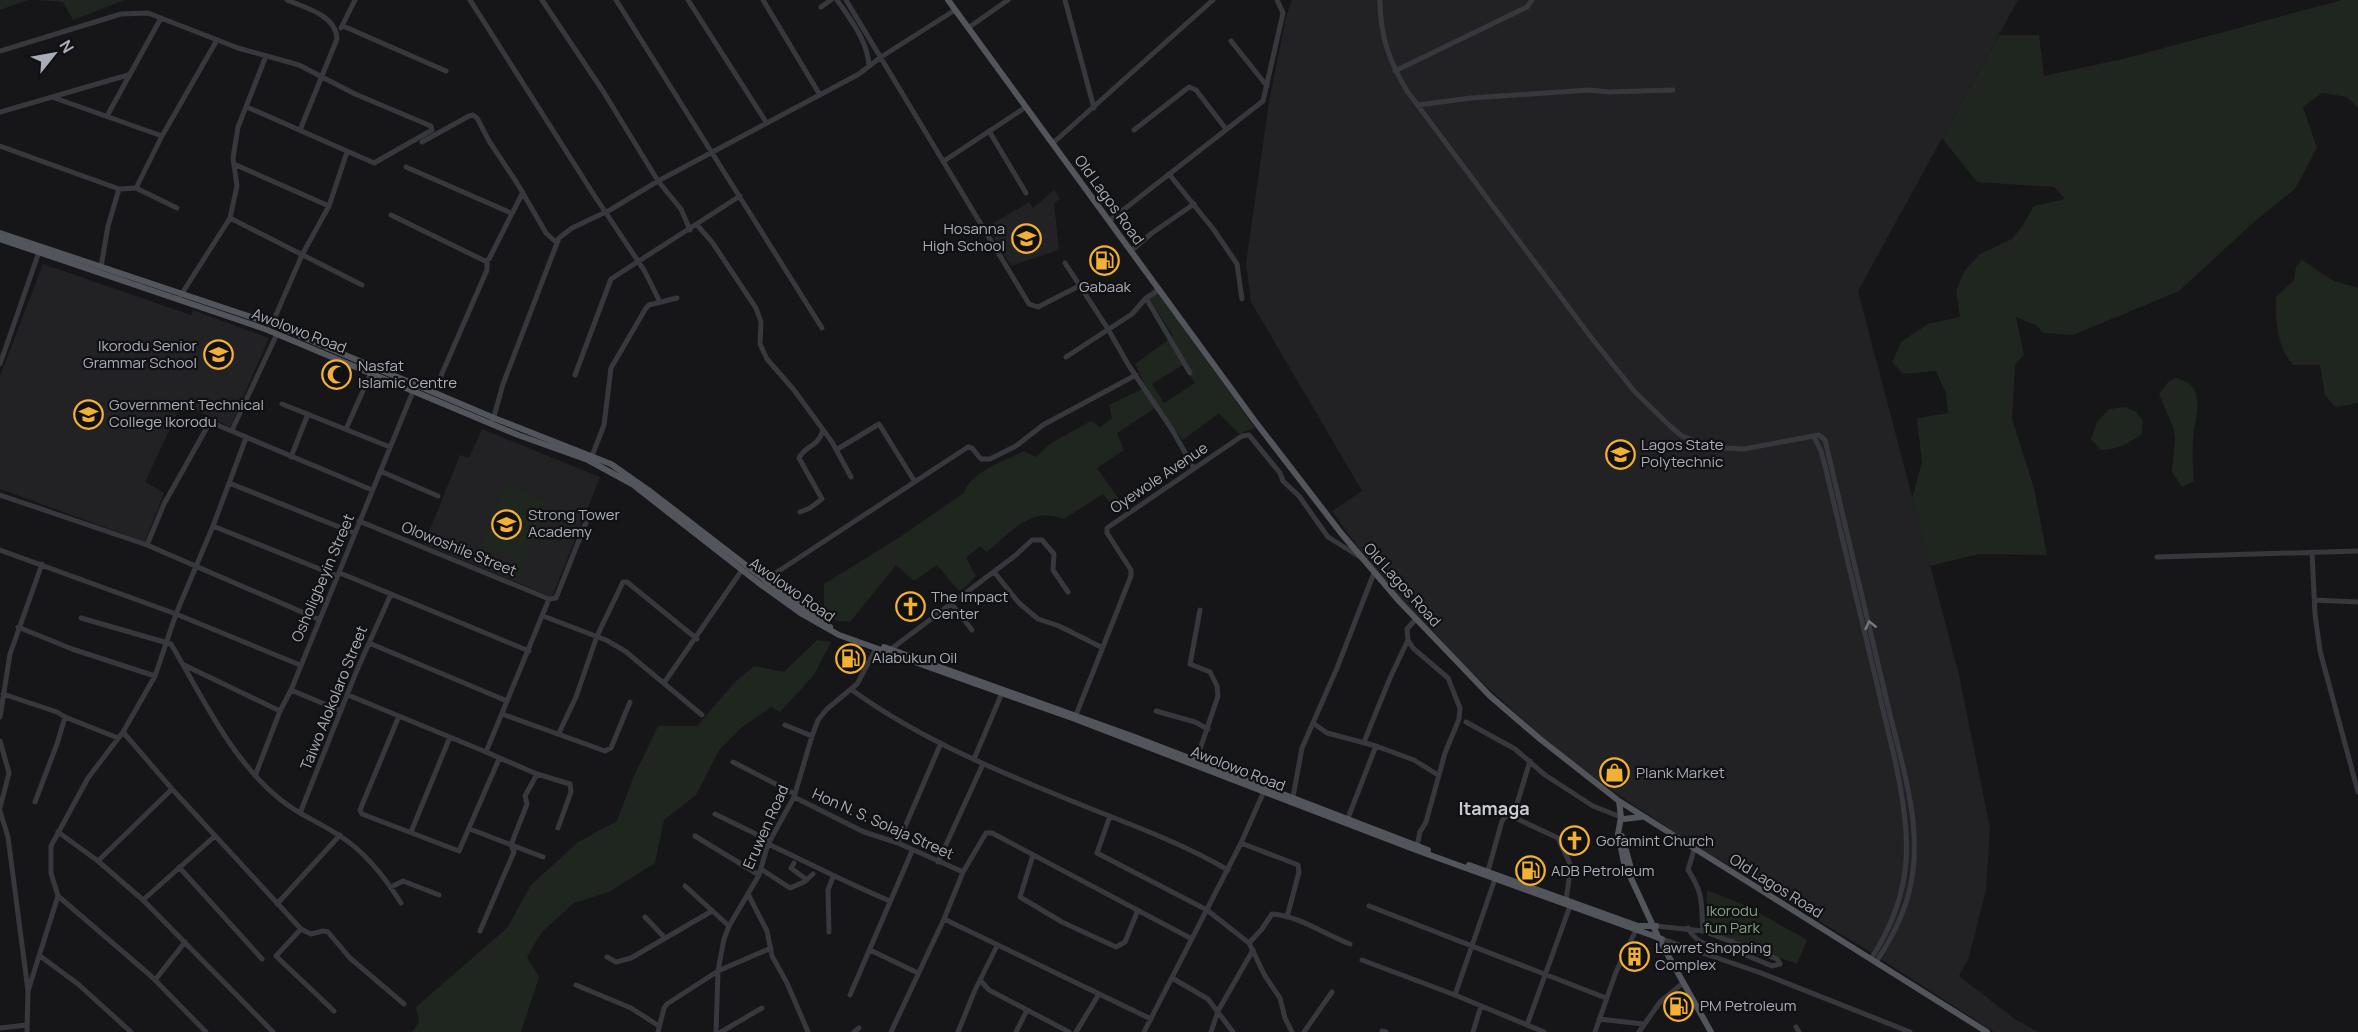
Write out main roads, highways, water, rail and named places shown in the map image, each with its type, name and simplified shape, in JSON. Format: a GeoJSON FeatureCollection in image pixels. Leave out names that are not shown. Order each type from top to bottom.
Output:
{"type":"FeatureCollection","features":[{"type":"Feature","properties":{"kind":"main road","name":"Old Lagos Road"},"geometry":{"type":"LineString","coordinates":[[948,0],[1254,420],[1360,557],[1416,619],[1498,703],[1628,808],[1987,1032]]}},
{"type":"Feature","properties":{"kind":"main road","name":"Awolowo Road"},"geometry":{"type":"LineString","coordinates":[[0,233],[101,267],[277,334],[371,373],[414,387]]}},
{"type":"Feature","properties":{"kind":"main road","name":"Awolowo Road"},"geometry":{"type":"LineString","coordinates":[[0,239],[272,324],[588,460],[621,476],[802,614],[839,634],[1265,790],[1495,879],[1638,926],[1655,926]]}},
{"type":"Feature","properties":{"kind":"main road","name":"Awolowo Road"},"geometry":{"type":"LineString","coordinates":[[493,420],[592,456],[623,471],[832,630]]}},
{"type":"Feature","properties":{"kind":"main road","name":"Awolowo Road"},"geometry":{"type":"LineString","coordinates":[[839,634],[891,649],[1076,715],[1265,790],[1293,797],[1660,938]]}},
{"type":"Feature","properties":{"kind":"main road"},"geometry":{"type":"LineString","coordinates":[[1619,801],[1626,855],[1660,938],[1711,1032]]}},
{"type":"Feature","properties":{"kind":"main road"},"geometry":{"type":"LineString","coordinates":[[1622,818],[1628,808]]}},
{"type":"Feature","properties":{"kind":"main road"},"geometry":{"type":"LineString","coordinates":[[1622,818],[1642,817]]}},
{"type":"Feature","properties":{"kind":"main road"},"geometry":{"type":"LineString","coordinates":[[1660,938],[1715,1032]]}},
{"type":"Feature","properties":{"kind":"place","name":"Hosanna High School"},"geometry":{"type":"Point","coordinates":[1026,238]}},
{"type":"Feature","properties":{"kind":"place","name":"Gabaak"},"geometry":{"type":"Point","coordinates":[1105,260]}},
{"type":"Feature","properties":{"kind":"place","name":"Ikorodu Senior Grammar School"},"geometry":{"type":"Point","coordinates":[218,355]}},
{"type":"Feature","properties":{"kind":"place","name":"Nasfat Islamic Centre"},"geometry":{"type":"Point","coordinates":[337,375]}},
{"type":"Feature","properties":{"kind":"place","name":"Government Technical College Ikorodu"},"geometry":{"type":"Point","coordinates":[88,414]}},
{"type":"Feature","properties":{"kind":"place","name":"Lagos State Polytechnic"},"geometry":{"type":"Point","coordinates":[1620,454]}},
{"type":"Feature","properties":{"kind":"place","name":"Strong Tower Academy"},"geometry":{"type":"Point","coordinates":[507,524]}},
{"type":"Feature","properties":{"kind":"place","name":"The Impact Center"},"geometry":{"type":"Point","coordinates":[910,606]}},
{"type":"Feature","properties":{"kind":"place","name":"Alabukun Oil"},"geometry":{"type":"Point","coordinates":[851,658]}},
{"type":"Feature","properties":{"kind":"place","name":"Plank Market"},"geometry":{"type":"Point","coordinates":[1615,773]}},
{"type":"Feature","properties":{"kind":"place","name":"Gofamint Church"},"geometry":{"type":"Point","coordinates":[1575,841]}},
{"type":"Feature","properties":{"kind":"place","name":"ADB Petroleum"},"geometry":{"type":"Point","coordinates":[1530,871]}},
{"type":"Feature","properties":{"kind":"place","name":"Lawret Shopping Complex"},"geometry":{"type":"Point","coordinates":[1634,957]}},
{"type":"Feature","properties":{"kind":"place","name":"PM Petroleum"},"geometry":{"type":"Point","coordinates":[1679,1006]}},
{"type":"Feature","properties":{"kind":"district","name":"Itamaga"},"geometry":{"type":"Point","coordinates":[1494,809]}},
{"type":"Feature","properties":{"kind":"park label","name":"Ikorodu fun Park"},"geometry":{"type":"Point","coordinates":[1732,920]}}]}
